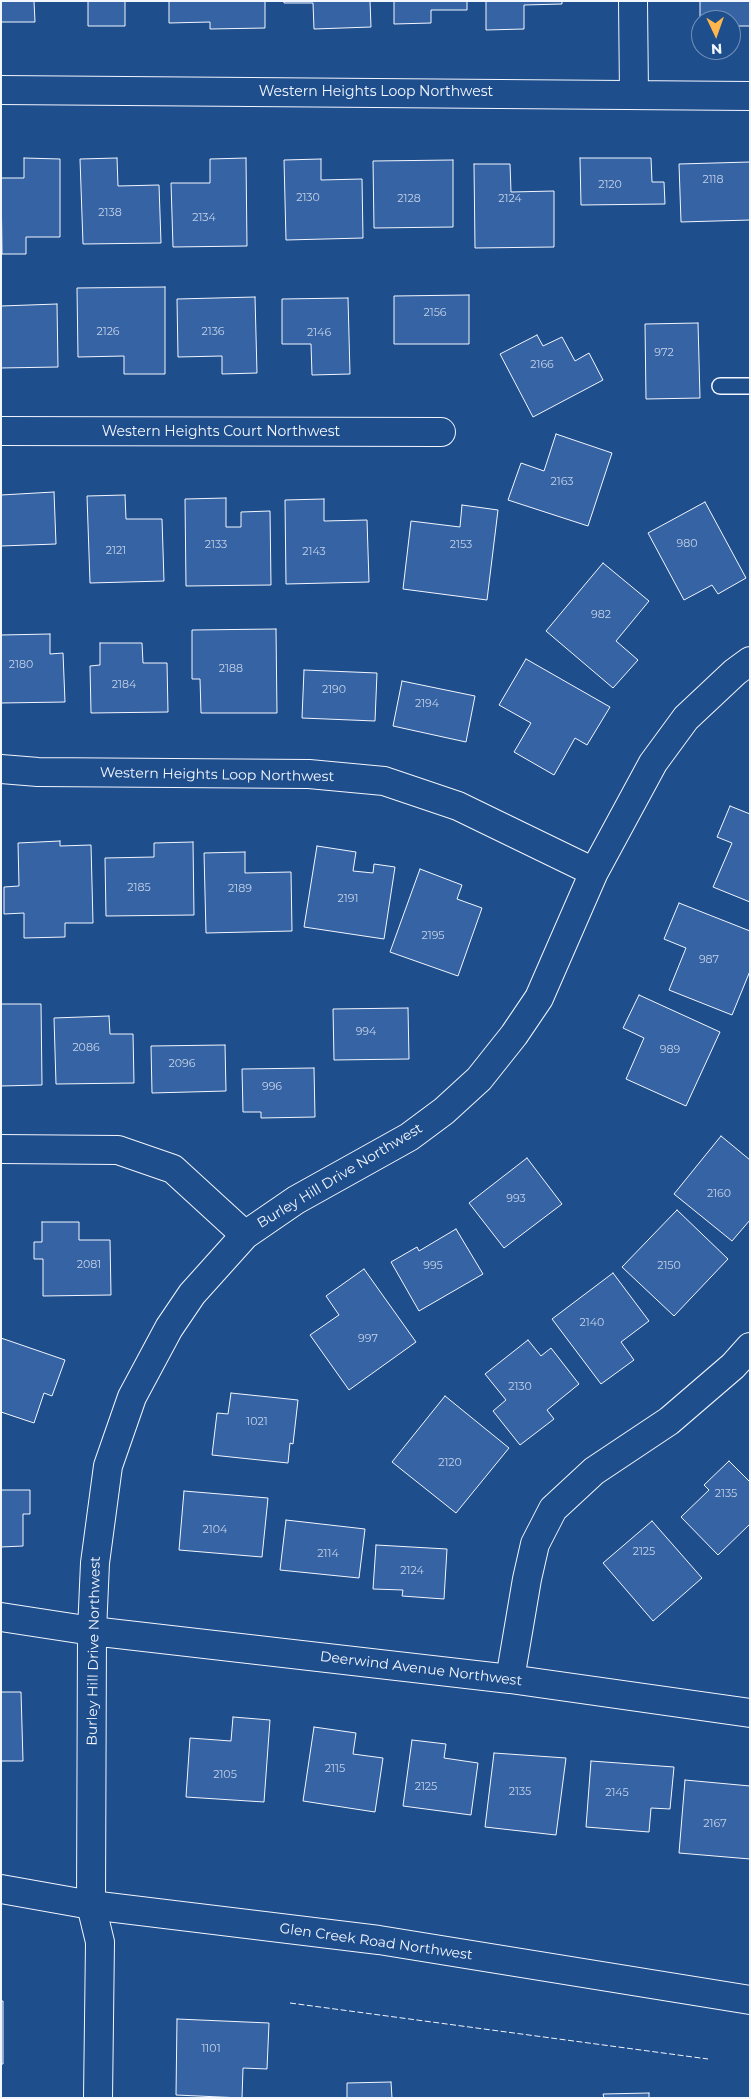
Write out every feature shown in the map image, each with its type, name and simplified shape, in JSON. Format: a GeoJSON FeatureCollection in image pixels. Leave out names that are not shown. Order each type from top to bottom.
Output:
{"type":"FeatureCollection","features":[{"type":"Feature","properties":{"kind":"street"},"geometry":{"type":"LineString","coordinates":[[633,1],[634,94]]}},
{"type":"Feature","properties":{"kind":"street","name":"Western Heights Loop Northwest"},"geometry":{"type":"LineString","coordinates":[[1,90],[750,96]]}},
{"type":"Feature","properties":{"kind":"street","name":"Western Heights Court Northwest"},"geometry":{"type":"LineString","coordinates":[[1,431],[441,432]]}},
{"type":"Feature","properties":{"kind":"street","name":"Burley Hill Drive Northwest"},"geometry":{"type":"LineString","coordinates":[[98,2098],[100,1942],[91,1905],[92,1631],[95,1563],[103,1492],[108,1466],[132,1397],[169,1328],[192,1294],[245,1236],[296,1200],[409,1137],[444,1111],[479,1079],[514,1035],[539,998],[594,872],[653,763],[680,726],[735,672],[750,661]]}},
{"type":"Feature","properties":{"kind":"street","name":"Western Heights Loop Northwest"},"geometry":{"type":"LineString","coordinates":[[1,769],[38,772],[309,774],[384,781],[458,806],[594,872]]}},
{"type":"Feature","properties":{"kind":"street"},"geometry":{"type":"LineString","coordinates":[[1,1149],[118,1150],[173,1169],[245,1236]]}},
{"type":"Feature","properties":{"kind":"street"},"geometry":{"type":"LineString","coordinates":[[510,1679],[526,1579],[535,1544],[553,1509],[594,1471],[669,1421],[733,1366],[750,1347]]}},
{"type":"Feature","properties":{"kind":"street","name":"Deerwind Avenue Northwest"},"geometry":{"type":"LineString","coordinates":[[1,1617],[92,1631],[510,1679],[750,1713]]}},
{"type":"Feature","properties":{"kind":"street","name":"Glen Creek Road Northwest"},"geometry":{"type":"LineString","coordinates":[[1,1889],[91,1905],[379,1940],[750,2000]]}},
{"type":"Feature","properties":{"kind":"lane"},"geometry":{"type":"LineString","coordinates":[[720,386],[750,386]]}},
{"type":"Feature","properties":{"kind":"building"},"geometry":{"type":"Polygon","coordinates":[[[1,1],[34,1],[35,22],[1,22],[1,1]]]}},
{"type":"Feature","properties":{"kind":"building"},"geometry":{"type":"Polygon","coordinates":[[[88,1],[125,1],[125,26],[88,26],[88,1]]]}},
{"type":"Feature","properties":{"kind":"building"},"geometry":{"type":"Polygon","coordinates":[[[169,1],[265,1],[265,28],[210,29],[210,22],[169,23],[169,1]]]}},
{"type":"Feature","properties":{"kind":"building"},"geometry":{"type":"Polygon","coordinates":[[[284,1],[370,1],[371,27],[314,29],[313,3],[284,3],[284,1]]]}},
{"type":"Feature","properties":{"kind":"building"},"geometry":{"type":"Polygon","coordinates":[[[394,1],[467,1],[467,10],[431,10],[431,23],[394,24],[394,1]]]}},
{"type":"Feature","properties":{"kind":"building"},"geometry":{"type":"Polygon","coordinates":[[[486,1],[562,1],[562,4],[524,5],[524,29],[486,30],[486,1]]]}},
{"type":"Feature","properties":{"kind":"building"},"geometry":{"type":"Polygon","coordinates":[[[700,1],[750,1],[750,26],[741,26],[741,10],[700,10],[700,1]]]}},
{"type":"Feature","properties":{"kind":"building"},"geometry":{"type":"Polygon","coordinates":[[[24,158],[60,159],[60,237],[26,237],[26,254],[2,254],[1,178],[24,178],[24,158]]]}},
{"type":"Feature","properties":{"kind":"building"},"geometry":{"type":"Polygon","coordinates":[[[117,158],[118,186],[159,185],[161,243],[83,244],[80,159],[117,158]]]}},
{"type":"Feature","properties":{"kind":"building"},"geometry":{"type":"Polygon","coordinates":[[[246,158],[247,246],[173,247],[171,183],[210,183],[210,159],[246,158]]]}},
{"type":"Feature","properties":{"kind":"building"},"geometry":{"type":"Polygon","coordinates":[[[580,158],[651,158],[652,182],[664,182],[665,204],[581,205],[580,158]]]}},
{"type":"Feature","properties":{"kind":"building"},"geometry":{"type":"Polygon","coordinates":[[[321,159],[321,180],[362,179],[363,238],[286,240],[284,160],[321,159]]]}},
{"type":"Feature","properties":{"kind":"building"},"geometry":{"type":"Polygon","coordinates":[[[453,160],[453,227],[374,228],[373,161],[453,160]]]}},
{"type":"Feature","properties":{"kind":"building"},"geometry":{"type":"Polygon","coordinates":[[[750,162],[750,220],[681,222],[679,164],[750,162]]]}},
{"type":"Feature","properties":{"kind":"building"},"geometry":{"type":"Polygon","coordinates":[[[474,164],[510,164],[511,192],[554,191],[554,247],[475,248],[474,164]]]}},
{"type":"Feature","properties":{"kind":"building"},"geometry":{"type":"Polygon","coordinates":[[[165,287],[165,374],[124,374],[124,356],[78,357],[77,288],[165,287]]]}},
{"type":"Feature","properties":{"kind":"building"},"geometry":{"type":"Polygon","coordinates":[[[469,295],[469,344],[394,344],[394,296],[469,295]]]}},
{"type":"Feature","properties":{"kind":"building"},"geometry":{"type":"Polygon","coordinates":[[[255,297],[257,373],[222,374],[222,356],[178,357],[177,299],[255,297]]]}},
{"type":"Feature","properties":{"kind":"building"},"geometry":{"type":"Polygon","coordinates":[[[348,298],[350,374],[312,375],[311,344],[282,344],[282,299],[348,298]]]}},
{"type":"Feature","properties":{"kind":"building"},"geometry":{"type":"Polygon","coordinates":[[[57,304],[58,367],[1,368],[1,306],[57,304]]]}},
{"type":"Feature","properties":{"kind":"building"},"geometry":{"type":"Polygon","coordinates":[[[698,323],[700,398],[646,399],[645,324],[698,323]]]}},
{"type":"Feature","properties":{"kind":"building"},"geometry":{"type":"Polygon","coordinates":[[[537,335],[543,346],[562,337],[575,361],[589,353],[603,380],[533,417],[500,354],[537,335]]]}},
{"type":"Feature","properties":{"kind":"building"},"geometry":{"type":"Polygon","coordinates":[[[556,434],[612,453],[588,526],[508,500],[521,463],[544,471],[556,434]]]}},
{"type":"Feature","properties":{"kind":"building"},"geometry":{"type":"Polygon","coordinates":[[[54,492],[56,544],[1,546],[1,495],[54,492]]]}},
{"type":"Feature","properties":{"kind":"building"},"geometry":{"type":"Polygon","coordinates":[[[125,495],[126,519],[162,519],[164,581],[90,583],[87,496],[125,495]]]}},
{"type":"Feature","properties":{"kind":"building"},"geometry":{"type":"Polygon","coordinates":[[[226,498],[226,527],[241,527],[241,512],[270,511],[271,585],[186,586],[185,499],[226,498]]]}},
{"type":"Feature","properties":{"kind":"building"},"geometry":{"type":"Polygon","coordinates":[[[324,499],[324,521],[367,520],[369,582],[286,584],[285,500],[324,499]]]}},
{"type":"Feature","properties":{"kind":"building"},"geometry":{"type":"Polygon","coordinates":[[[705,502],[746,578],[718,594],[712,585],[684,600],[648,533],[705,502]]]}},
{"type":"Feature","properties":{"kind":"building"},"geometry":{"type":"Polygon","coordinates":[[[462,505],[498,510],[487,600],[403,589],[411,521],[460,527],[462,505]]]}},
{"type":"Feature","properties":{"kind":"building"},"geometry":{"type":"Polygon","coordinates":[[[603,563],[649,601],[616,641],[638,660],[613,688],[546,631],[603,563]]]}},
{"type":"Feature","properties":{"kind":"building"},"geometry":{"type":"Polygon","coordinates":[[[276,629],[277,713],[201,713],[200,679],[192,679],[192,630],[276,629]]]}},
{"type":"Feature","properties":{"kind":"building"},"geometry":{"type":"Polygon","coordinates":[[[50,634],[50,654],[63,653],[65,702],[1,703],[1,635],[50,634]]]}},
{"type":"Feature","properties":{"kind":"building"},"geometry":{"type":"Polygon","coordinates":[[[100,643],[142,643],[143,663],[167,663],[168,712],[91,713],[90,666],[100,665],[100,643]]]}},
{"type":"Feature","properties":{"kind":"building"},"geometry":{"type":"Polygon","coordinates":[[[526,659],[610,707],[587,745],[575,738],[554,775],[514,752],[531,723],[499,705],[526,659]]]}},
{"type":"Feature","properties":{"kind":"building"},"geometry":{"type":"Polygon","coordinates":[[[304,670],[377,673],[375,721],[302,718],[304,670]]]}},
{"type":"Feature","properties":{"kind":"building"},"geometry":{"type":"Polygon","coordinates":[[[402,681],[475,696],[466,742],[393,726],[402,681]]]}},
{"type":"Feature","properties":{"kind":"building"},"geometry":{"type":"Polygon","coordinates":[[[730,806],[750,814],[750,902],[713,887],[732,843],[717,837],[730,806]]]}},
{"type":"Feature","properties":{"kind":"building"},"geometry":{"type":"Polygon","coordinates":[[[60,841],[60,846],[91,845],[93,923],[65,923],[65,937],[24,938],[24,913],[4,914],[4,887],[19,886],[18,843],[60,841]]]}},
{"type":"Feature","properties":{"kind":"building"},"geometry":{"type":"Polygon","coordinates":[[[193,842],[194,915],[106,916],[105,858],[154,857],[154,843],[193,842]]]}},
{"type":"Feature","properties":{"kind":"building"},"geometry":{"type":"Polygon","coordinates":[[[317,846],[356,852],[353,871],[373,873],[374,864],[395,867],[384,939],[304,927],[317,846]]]}},
{"type":"Feature","properties":{"kind":"building"},"geometry":{"type":"Polygon","coordinates":[[[245,852],[245,873],[291,872],[292,931],[206,933],[204,853],[245,852]]]}},
{"type":"Feature","properties":{"kind":"building"},"geometry":{"type":"Polygon","coordinates":[[[420,869],[462,885],[457,899],[482,908],[458,976],[390,952],[420,869]]]}},
{"type":"Feature","properties":{"kind":"building"},"geometry":{"type":"Polygon","coordinates":[[[679,903],[750,931],[750,971],[732,1015],[669,990],[686,948],[664,939],[679,903]]]}},
{"type":"Feature","properties":{"kind":"building"},"geometry":{"type":"Polygon","coordinates":[[[639,995],[720,1032],[686,1106],[626,1079],[644,1038],[623,1028],[639,995]]]}},
{"type":"Feature","properties":{"kind":"building"},"geometry":{"type":"Polygon","coordinates":[[[1,1004],[41,1004],[42,1085],[1,1086],[1,1004]]]}},
{"type":"Feature","properties":{"kind":"building"},"geometry":{"type":"Polygon","coordinates":[[[408,1008],[409,1059],[334,1060],[333,1009],[408,1008]]]}},
{"type":"Feature","properties":{"kind":"building"},"geometry":{"type":"Polygon","coordinates":[[[109,1016],[110,1034],[133,1034],[134,1083],[56,1084],[54,1018],[109,1016]]]}},
{"type":"Feature","properties":{"kind":"building"},"geometry":{"type":"Polygon","coordinates":[[[225,1045],[226,1091],[152,1093],[151,1046],[225,1045]]]}},
{"type":"Feature","properties":{"kind":"building"},"geometry":{"type":"Polygon","coordinates":[[[314,1068],[315,1117],[261,1118],[261,1112],[243,1112],[242,1069],[314,1068]]]}},
{"type":"Feature","properties":{"kind":"building"},"geometry":{"type":"Polygon","coordinates":[[[721,1136],[750,1160],[750,1220],[732,1241],[674,1194],[721,1136]]]}},
{"type":"Feature","properties":{"kind":"building"},"geometry":{"type":"Polygon","coordinates":[[[527,1158],[562,1204],[504,1248],[469,1203],[527,1158]]]}},
{"type":"Feature","properties":{"kind":"building"},"geometry":{"type":"Polygon","coordinates":[[[677,1210],[728,1259],[674,1316],[622,1267],[677,1210]]]}},
{"type":"Feature","properties":{"kind":"building"},"geometry":{"type":"Polygon","coordinates":[[[42,1222],[79,1222],[79,1240],[110,1240],[111,1295],[43,1296],[43,1259],[34,1259],[34,1242],[42,1242],[42,1222]]]}},
{"type":"Feature","properties":{"kind":"building"},"geometry":{"type":"Polygon","coordinates":[[[456,1229],[483,1274],[419,1311],[391,1262],[417,1247],[419,1251],[456,1229]]]}},
{"type":"Feature","properties":{"kind":"building"},"geometry":{"type":"Polygon","coordinates":[[[364,1269],[416,1342],[349,1390],[310,1335],[339,1315],[326,1296],[364,1269]]]}},
{"type":"Feature","properties":{"kind":"building"},"geometry":{"type":"Polygon","coordinates":[[[613,1273],[649,1321],[621,1342],[634,1360],[601,1384],[552,1319],[613,1273]]]}},
{"type":"Feature","properties":{"kind":"building"},"geometry":{"type":"Polygon","coordinates":[[[1,1338],[65,1360],[52,1396],[44,1393],[34,1423],[1,1412],[1,1338]]]}},
{"type":"Feature","properties":{"kind":"building"},"geometry":{"type":"Polygon","coordinates":[[[528,1340],[541,1356],[551,1348],[579,1384],[547,1410],[554,1419],[520,1445],[493,1411],[506,1400],[485,1374],[528,1340]]]}},
{"type":"Feature","properties":{"kind":"building"},"geometry":{"type":"Polygon","coordinates":[[[231,1393],[298,1400],[293,1444],[290,1443],[288,1463],[212,1455],[217,1413],[228,1414],[231,1393]]]}},
{"type":"Feature","properties":{"kind":"building"},"geometry":{"type":"Polygon","coordinates":[[[445,1396],[509,1448],[456,1513],[392,1462],[445,1396]]]}},
{"type":"Feature","properties":{"kind":"building"},"geometry":{"type":"Polygon","coordinates":[[[729,1461],[750,1482],[750,1524],[718,1555],[681,1517],[709,1490],[704,1485],[729,1461]]]}},
{"type":"Feature","properties":{"kind":"building"},"geometry":{"type":"Polygon","coordinates":[[[1,1490],[30,1490],[30,1514],[23,1514],[23,1546],[1,1547],[1,1490]]]}},
{"type":"Feature","properties":{"kind":"building"},"geometry":{"type":"Polygon","coordinates":[[[184,1491],[268,1498],[262,1557],[179,1550],[184,1491]]]}},
{"type":"Feature","properties":{"kind":"building"},"geometry":{"type":"Polygon","coordinates":[[[286,1520],[365,1529],[359,1578],[280,1570],[286,1520]]]}},
{"type":"Feature","properties":{"kind":"building"},"geometry":{"type":"Polygon","coordinates":[[[652,1521],[702,1578],[653,1621],[603,1563],[652,1521]]]}},
{"type":"Feature","properties":{"kind":"building"},"geometry":{"type":"Polygon","coordinates":[[[376,1545],[447,1549],[444,1599],[402,1596],[403,1590],[373,1589],[376,1545]]]}},
{"type":"Feature","properties":{"kind":"building"},"geometry":{"type":"Polygon","coordinates":[[[1,1692],[21,1692],[23,1761],[1,1761],[1,1692]]]}},
{"type":"Feature","properties":{"kind":"building"},"geometry":{"type":"Polygon","coordinates":[[[233,1717],[270,1720],[264,1802],[186,1797],[190,1738],[231,1741],[233,1717]]]}},
{"type":"Feature","properties":{"kind":"building"},"geometry":{"type":"Polygon","coordinates":[[[314,1727],[356,1733],[353,1754],[383,1758],[375,1812],[303,1801],[314,1727]]]}},
{"type":"Feature","properties":{"kind":"building"},"geometry":{"type":"Polygon","coordinates":[[[412,1740],[446,1744],[444,1758],[478,1763],[471,1815],[403,1806],[412,1740]]]}},
{"type":"Feature","properties":{"kind":"building"},"geometry":{"type":"Polygon","coordinates":[[[494,1753],[566,1758],[556,1835],[485,1827],[494,1753]]]}},
{"type":"Feature","properties":{"kind":"building"},"geometry":{"type":"Polygon","coordinates":[[[591,1761],[674,1767],[670,1809],[651,1808],[649,1832],[586,1827],[591,1761]]]}},
{"type":"Feature","properties":{"kind":"building"},"geometry":{"type":"Polygon","coordinates":[[[685,1780],[750,1786],[750,1859],[679,1853],[685,1780]]]}},
{"type":"Feature","properties":{"kind":"building"},"geometry":{"type":"Polygon","coordinates":[[[1,2001],[3,2001],[3,2064],[1,2064],[1,2001]]]}},
{"type":"Feature","properties":{"kind":"building"},"geometry":{"type":"Polygon","coordinates":[[[177,2019],[269,2023],[267,2069],[243,2068],[242,2098],[176,2095],[177,2019]]]}},
{"type":"Feature","properties":{"kind":"building"},"geometry":{"type":"Polygon","coordinates":[[[391,2082],[392,2098],[347,2098],[347,2083],[391,2082]]]}},
{"type":"Feature","properties":{"kind":"building"},"geometry":{"type":"Polygon","coordinates":[[[649,2093],[649,2098],[604,2098],[603,2094],[649,2093]]]}},
{"type":"Feature","properties":{"kind":"fence"},"geometry":{"type":"LineString","coordinates":[[290,2003],[708,2059]]}}]}
